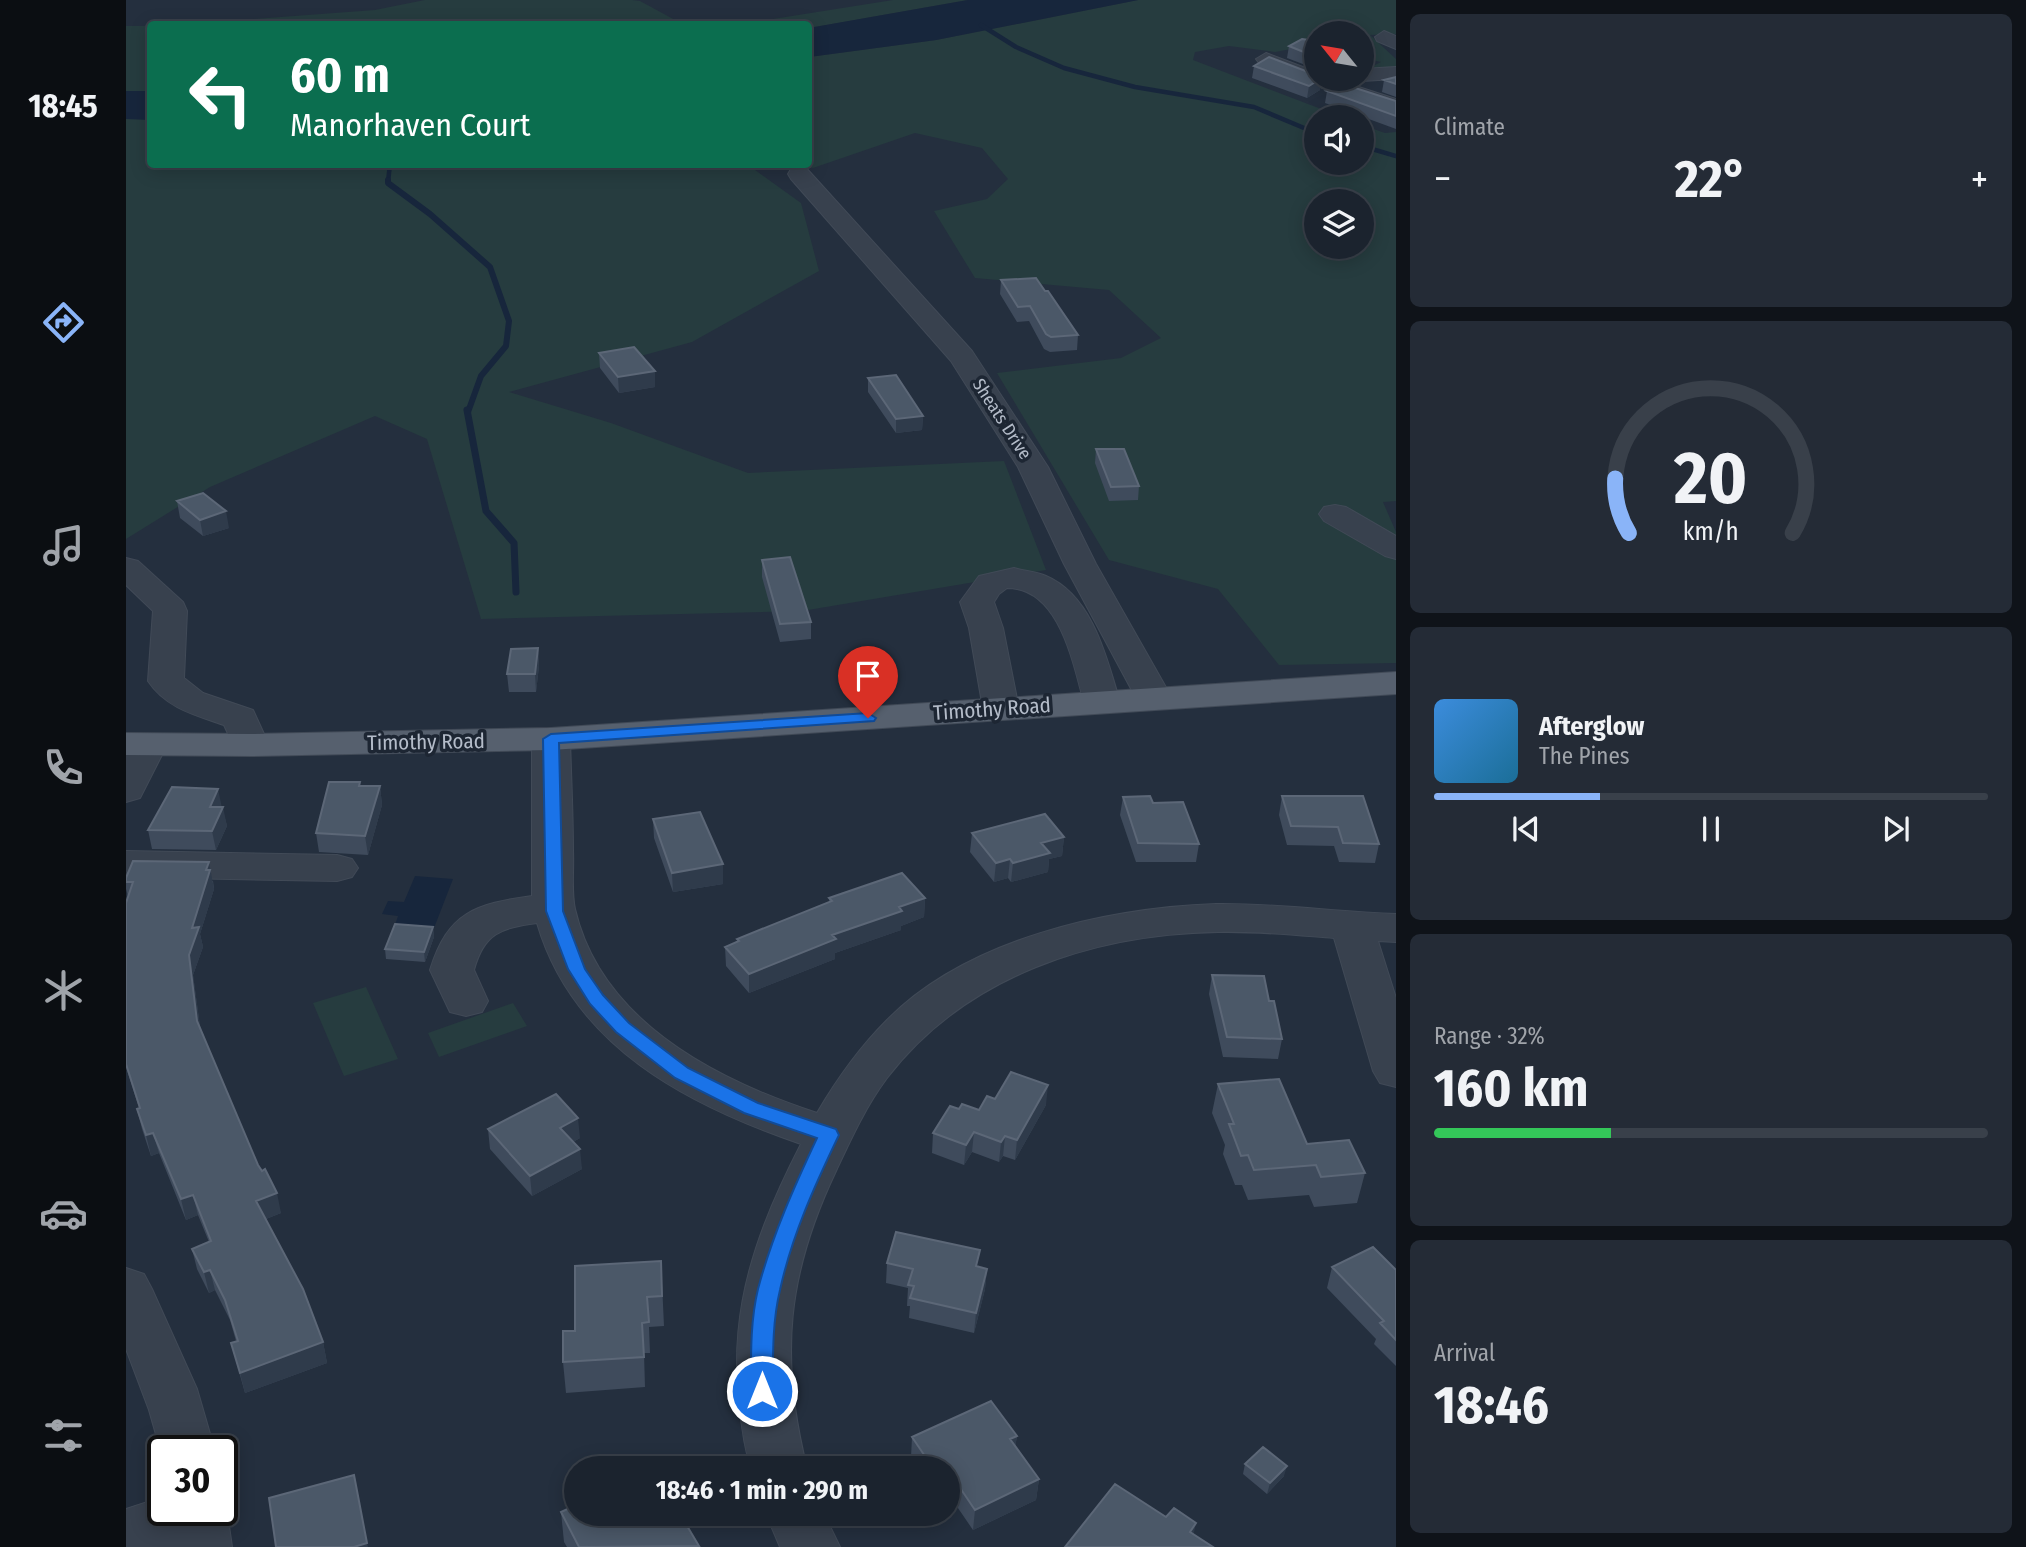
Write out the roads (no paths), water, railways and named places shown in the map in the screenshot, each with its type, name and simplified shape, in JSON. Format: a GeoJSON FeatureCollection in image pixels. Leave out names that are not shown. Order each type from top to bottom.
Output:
{"type":"FeatureCollection","features":[{"type":"Feature","properties":{"kind":"main road","name":"Timothy Road"},"geometry":{"type":"LineString","coordinates":[[137,745],[250,746],[551,739],[1396,683]]}},
{"type":"Feature","properties":{"kind":"street"},"geometry":{"type":"LineString","coordinates":[[1266,59],[1304,71]]}},
{"type":"Feature","properties":{"kind":"street"},"geometry":{"type":"LineString","coordinates":[[1374,74],[1396,73]]}},
{"type":"Feature","properties":{"kind":"street"},"geometry":{"type":"LineString","coordinates":[[1359,91],[1396,106]]}},
{"type":"Feature","properties":{"kind":"street","name":"Sheats Drive"},"geometry":{"type":"LineString","coordinates":[[799,174],[962,357],[1033,467],[1080,564],[1154,698]]}},
{"type":"Feature","properties":{"kind":"street"},"geometry":{"type":"LineString","coordinates":[[1335,513],[1396,549]]}},
{"type":"Feature","properties":{"kind":"street"},"geometry":{"type":"LineString","coordinates":[[126,568],[166,602],[170,611],[166,681],[190,701],[240,718],[250,746]]}},
{"type":"Feature","properties":{"kind":"street"},"geometry":{"type":"LineString","coordinates":[[1001,709],[986,628],[977,603],[990,582],[1008,578],[1035,583],[1055,595],[1087,647],[1102,702]]}},
{"type":"Feature","properties":{"kind":"street"},"geometry":{"type":"LineString","coordinates":[[551,739],[554,908],[563,939],[577,969],[596,999],[623,1028],[681,1073],[725,1098],[776,1119],[829,1135]]}},
{"type":"Feature","properties":{"kind":"street"},"geometry":{"type":"LineString","coordinates":[[126,790],[137,745]]}},
{"type":"Feature","properties":{"kind":"street"},"geometry":{"type":"LineString","coordinates":[[126,864],[337,868]]}},
{"type":"Feature","properties":{"kind":"street"},"geometry":{"type":"LineString","coordinates":[[466,1001],[452,970],[460,943],[477,928],[502,915],[554,908]]}},
{"type":"Feature","properties":{"kind":"street"},"geometry":{"type":"LineString","coordinates":[[776,1456],[762,1391],[762,1336],[769,1290],[796,1204],[829,1135],[872,1065],[930,1007],[963,983],[1000,964],[1083,936],[1172,920],[1219,918],[1374,928],[1396,1071]]}},
{"type":"Feature","properties":{"kind":"street"},"geometry":{"type":"LineString","coordinates":[[126,1289],[184,1435]]}},
{"type":"Feature","properties":{"kind":"street"},"geometry":{"type":"LineString","coordinates":[[126,1535],[181,1526]]}},
{"type":"Feature","properties":{"kind":"street"},"geometry":{"type":"LineString","coordinates":[[800,1526],[810,1547]]}},
{"type":"Feature","properties":{"kind":"water"},"geometry":{"type":"Polygon","coordinates":[[[968,0],[1138,0],[936,40],[812,57],[812,27],[968,0]]]}},
{"type":"Feature","properties":{"kind":"water"},"geometry":{"type":"Polygon","coordinates":[[[126,91],[147,91],[147,120],[126,119],[126,91]]]}},
{"type":"Feature","properties":{"kind":"water"},"geometry":{"type":"Polygon","coordinates":[[[415,876],[453,879],[434,928],[395,925],[398,916],[382,914],[388,901],[404,902],[415,876]]]}},
{"type":"Feature","properties":{"kind":"waterway"},"geometry":{"type":"LineString","coordinates":[[981,25],[1016,47],[1064,68],[1135,87],[1254,107],[1304,128]]}},
{"type":"Feature","properties":{"kind":"waterway"},"geometry":{"type":"LineString","coordinates":[[1374,150],[1396,156]]}},
{"type":"Feature","properties":{"kind":"waterway"},"geometry":{"type":"LineString","coordinates":[[388,182],[390,168]]}},
{"type":"Feature","properties":{"kind":"waterway"},"geometry":{"type":"LineString","coordinates":[[388,182],[430,214],[490,267],[509,321],[506,346],[481,376],[468,412]]}},
{"type":"Feature","properties":{"kind":"waterway"},"geometry":{"type":"LineString","coordinates":[[467,410],[486,511],[514,543],[516,592]]}}]}
